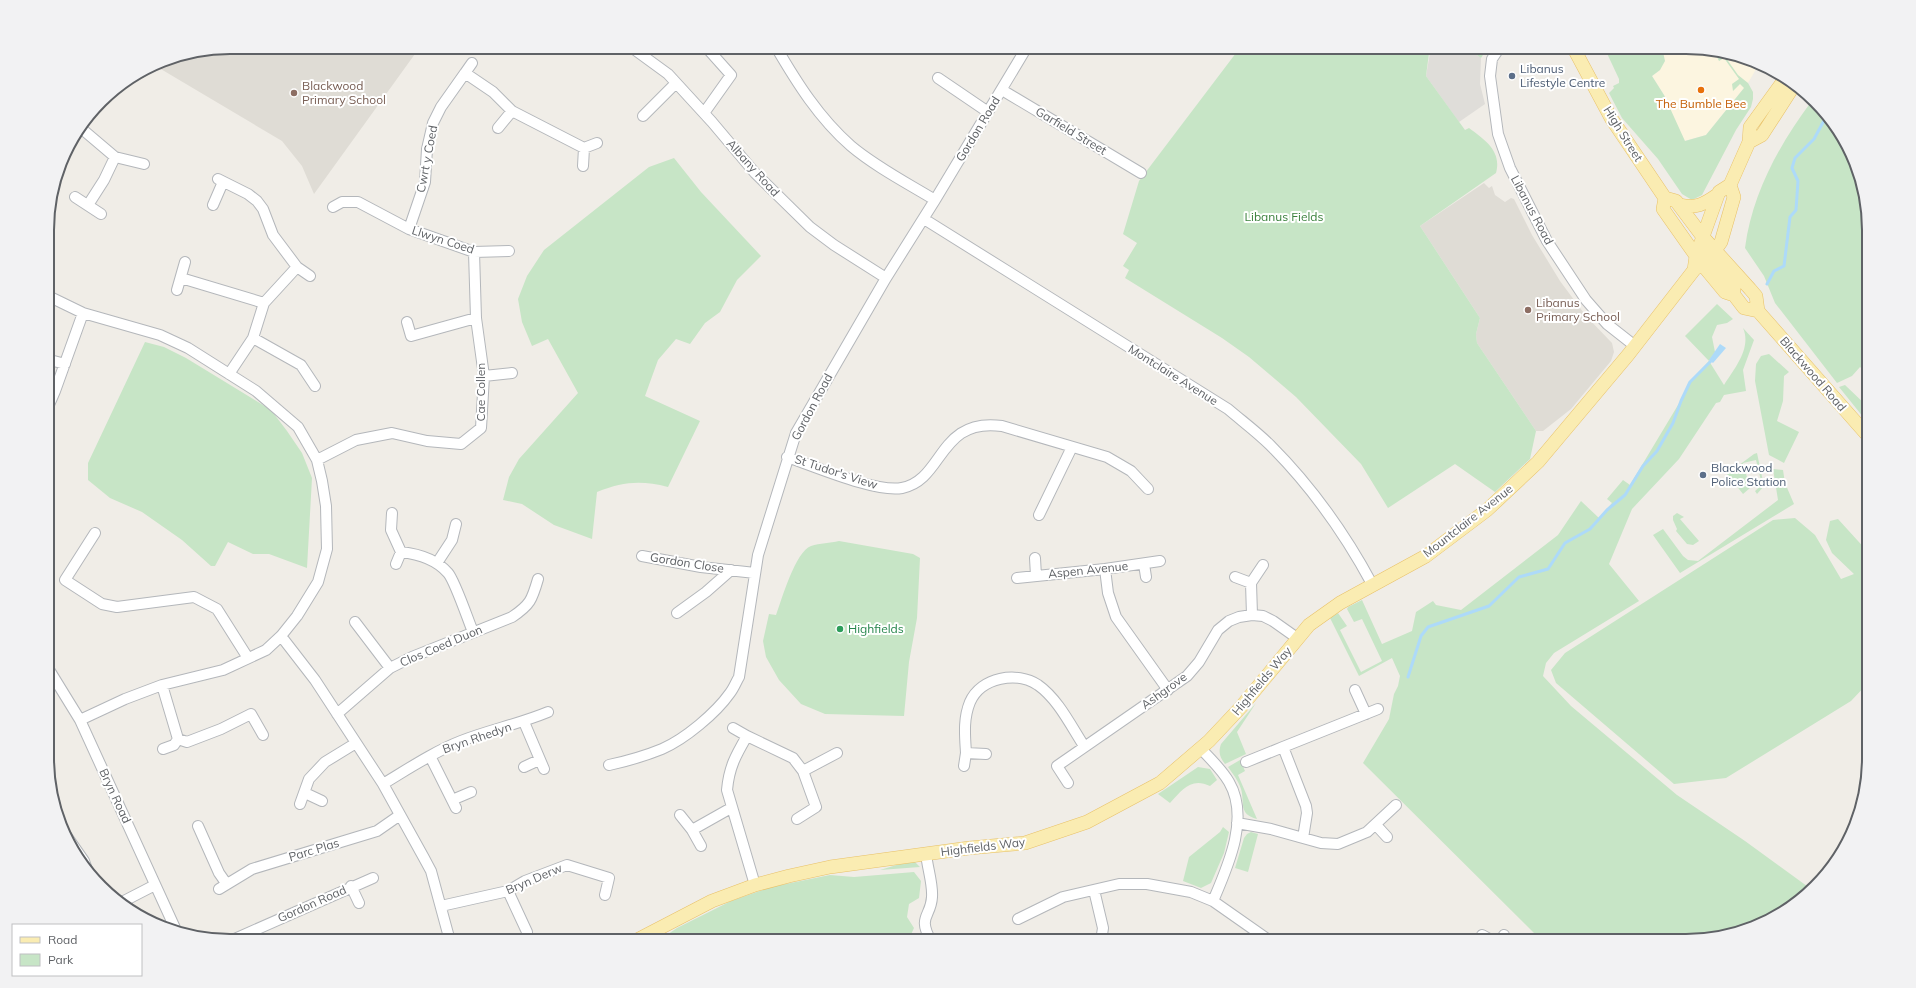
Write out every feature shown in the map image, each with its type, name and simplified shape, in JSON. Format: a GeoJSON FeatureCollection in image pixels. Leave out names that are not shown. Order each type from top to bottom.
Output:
{"type":"FeatureCollection","features":[{"type":"Feature","properties":{"kind":"main road","name":"High Street"},"geometry":{"type":"LineString","coordinates":[[1577,54],[1611,118],[1665,198],[1663,209],[1704,253]]}},
{"type":"Feature","properties":{"kind":"main road"},"geometry":{"type":"LineString","coordinates":[[1680,205],[1688,208],[1700,206],[1730,185],[1749,142],[1750,127],[1782,83]]}},
{"type":"Feature","properties":{"kind":"main road"},"geometry":{"type":"LineString","coordinates":[[1749,142],[1762,135],[1792,89]]}},
{"type":"Feature","properties":{"kind":"main road"},"geometry":{"type":"LineString","coordinates":[[1635,346],[1704,253],[1721,242],[1734,197],[1730,185]]}},
{"type":"Feature","properties":{"kind":"main road"},"geometry":{"type":"LineString","coordinates":[[1704,253],[1717,195]]}},
{"type":"Feature","properties":{"kind":"main road"},"geometry":{"type":"LineString","coordinates":[[1665,198],[1676,201],[1680,205],[1704,253]]}},
{"type":"Feature","properties":{"kind":"main road","name":"Blackwood Road"},"geometry":{"type":"LineString","coordinates":[[1704,253],[1734,286],[1734,295],[1744,308],[1758,311]]}},
{"type":"Feature","properties":{"kind":"main road","name":"Blackwood Road"},"geometry":{"type":"LineString","coordinates":[[1704,253],[1756,296],[1758,311],[1862,429]]}},
{"type":"Feature","properties":{"kind":"main road","name":"Mountclaire Avenue"},"geometry":{"type":"LineString","coordinates":[[1372,584],[1426,556],[1487,510],[1538,462],[1635,346]]}},
{"type":"Feature","properties":{"kind":"main road","name":"Highfields Way"},"geometry":{"type":"LineString","coordinates":[[648,934],[706,904],[755,886],[789,876],[830,867],[1025,843],[1087,822],[1160,783],[1201,749],[1241,707],[1297,638],[1324,613],[1372,584]]}},
{"type":"Feature","properties":{"kind":"street","name":"Albany Road"},"geometry":{"type":"LineString","coordinates":[[641,54],[668,74],[704,113],[755,173],[810,227],[834,245],[886,278]]}},
{"type":"Feature","properties":{"kind":"street"},"geometry":{"type":"LineString","coordinates":[[704,113],[731,75],[712,54]]}},
{"type":"Feature","properties":{"kind":"street"},"geometry":{"type":"LineString","coordinates":[[780,54],[795,80],[811,102],[829,124],[850,145],[935,200]]}},
{"type":"Feature","properties":{"kind":"street","name":"Gordon Road"},"geometry":{"type":"LineString","coordinates":[[609,765],[634,759],[663,749],[685,736],[707,717],[730,693],[739,676],[758,555],[787,457],[803,417],[1023,54]]}},
{"type":"Feature","properties":{"kind":"street","name":"Libanus Road"},"geometry":{"type":"LineString","coordinates":[[1495,54],[1492,59],[1490,76],[1498,134],[1510,168],[1547,241],[1586,300],[1612,329],[1635,346]]}},
{"type":"Feature","properties":{"kind":"street","name":"Cwrt y Coed"},"geometry":{"type":"LineString","coordinates":[[409,229],[425,182],[428,149],[433,123],[441,107],[472,63]]}},
{"type":"Feature","properties":{"kind":"street"},"geometry":{"type":"LineString","coordinates":[[465,73],[493,92],[512,111],[584,148],[597,143]]}},
{"type":"Feature","properties":{"kind":"street"},"geometry":{"type":"LineString","coordinates":[[938,78],[988,112]]}},
{"type":"Feature","properties":{"kind":"street"},"geometry":{"type":"LineString","coordinates":[[643,116],[676,84]]}},
{"type":"Feature","properties":{"kind":"street","name":"Garfield Street"},"geometry":{"type":"LineString","coordinates":[[1002,90],[1141,173]]}},
{"type":"Feature","properties":{"kind":"street"},"geometry":{"type":"LineString","coordinates":[[498,128],[512,111]]}},
{"type":"Feature","properties":{"kind":"street"},"geometry":{"type":"LineString","coordinates":[[85,131],[115,157],[144,164]]}},
{"type":"Feature","properties":{"kind":"street"},"geometry":{"type":"LineString","coordinates":[[582,166],[584,148]]}},
{"type":"Feature","properties":{"kind":"street"},"geometry":{"type":"LineString","coordinates":[[88,205],[104,180],[115,157]]}},
{"type":"Feature","properties":{"kind":"street"},"geometry":{"type":"LineString","coordinates":[[213,205],[221,181],[248,194],[257,201],[263,209],[273,235],[297,267],[310,276]]}},
{"type":"Feature","properties":{"kind":"street"},"geometry":{"type":"LineString","coordinates":[[75,197],[101,214]]}},
{"type":"Feature","properties":{"kind":"street","name":"Llwyn Coed"},"geometry":{"type":"LineString","coordinates":[[333,207],[342,202],[358,202],[409,229],[474,252],[509,251]]}},
{"type":"Feature","properties":{"kind":"street","name":"Montclaire Avenue"},"geometry":{"type":"LineString","coordinates":[[924,219],[1228,409],[1268,444],[1316,495],[1354,551],[1372,584]]}},
{"type":"Feature","properties":{"kind":"street","name":"Cae Collen"},"geometry":{"type":"LineString","coordinates":[[317,460],[356,440],[392,433],[427,441],[461,444],[481,428],[484,376],[476,318],[474,252]]}},
{"type":"Feature","properties":{"kind":"street"},"geometry":{"type":"LineString","coordinates":[[177,290],[186,262]]}},
{"type":"Feature","properties":{"kind":"street"},"geometry":{"type":"LineString","coordinates":[[229,374],[253,338],[264,303],[297,267]]}},
{"type":"Feature","properties":{"kind":"street"},"geometry":{"type":"LineString","coordinates":[[181,278],[264,303]]}},
{"type":"Feature","properties":{"kind":"street"},"geometry":{"type":"LineString","coordinates":[[54,299],[82,313],[160,335],[188,348],[256,391],[298,427],[317,460],[326,506],[327,549],[318,582],[297,616],[281,636],[266,650],[223,670],[162,684],[80,720]]}},
{"type":"Feature","properties":{"kind":"street"},"geometry":{"type":"LineString","coordinates":[[54,392],[82,313]]}},
{"type":"Feature","properties":{"kind":"street"},"geometry":{"type":"LineString","coordinates":[[407,322],[411,336],[476,318]]}},
{"type":"Feature","properties":{"kind":"street"},"geometry":{"type":"LineString","coordinates":[[253,338],[301,365],[315,386]]}},
{"type":"Feature","properties":{"kind":"street"},"geometry":{"type":"LineString","coordinates":[[54,361],[65,364]]}},
{"type":"Feature","properties":{"kind":"street"},"geometry":{"type":"LineString","coordinates":[[484,376],[512,373]]}},
{"type":"Feature","properties":{"kind":"street","name":"St Tudor's View"},"geometry":{"type":"LineString","coordinates":[[787,457],[874,486],[902,488],[916,481],[929,471],[952,440],[974,426],[987,424],[1002,426],[1107,457],[1131,471],[1148,488]]}},
{"type":"Feature","properties":{"kind":"street"},"geometry":{"type":"LineString","coordinates":[[1039,515],[1072,447]]}},
{"type":"Feature","properties":{"kind":"street"},"geometry":{"type":"LineString","coordinates":[[392,513],[391,530],[402,552]]}},
{"type":"Feature","properties":{"kind":"street"},"geometry":{"type":"LineString","coordinates":[[437,563],[452,540],[456,524]]}},
{"type":"Feature","properties":{"kind":"street"},"geometry":{"type":"LineString","coordinates":[[95,533],[65,580],[102,604],[117,607],[194,597],[217,609],[248,658]]}},
{"type":"Feature","properties":{"kind":"street"},"geometry":{"type":"LineString","coordinates":[[402,552],[419,554],[437,563],[449,574],[473,632]]}},
{"type":"Feature","properties":{"kind":"street"},"geometry":{"type":"LineString","coordinates":[[396,564],[402,552]]}},
{"type":"Feature","properties":{"kind":"street","name":"Gordon Close"},"geometry":{"type":"LineString","coordinates":[[642,556],[701,567],[755,573]]}},
{"type":"Feature","properties":{"kind":"street"},"geometry":{"type":"LineString","coordinates":[[1035,558],[1036,576]]}},
{"type":"Feature","properties":{"kind":"street","name":"Aspen Avenue"},"geometry":{"type":"LineString","coordinates":[[1016,578],[1105,570],[1160,561]]}},
{"type":"Feature","properties":{"kind":"street"},"geometry":{"type":"LineString","coordinates":[[1144,564],[1146,577]]}},
{"type":"Feature","properties":{"kind":"street"},"geometry":{"type":"LineString","coordinates":[[1263,565],[1251,583],[1252,614],[1263,616],[1273,621],[1297,638]]}},
{"type":"Feature","properties":{"kind":"street","name":"Gordon Close"},"geometry":{"type":"LineString","coordinates":[[677,613],[706,592],[731,570]]}},
{"type":"Feature","properties":{"kind":"street"},"geometry":{"type":"LineString","coordinates":[[1105,570],[1108,593],[1116,617],[1168,690]]}},
{"type":"Feature","properties":{"kind":"street"},"geometry":{"type":"LineString","coordinates":[[1235,577],[1251,583]]}},
{"type":"Feature","properties":{"kind":"street","name":"Clos Coed Duon"},"geometry":{"type":"LineString","coordinates":[[337,714],[390,668],[412,657],[512,617],[524,608],[532,599],[538,579]]}},
{"type":"Feature","properties":{"kind":"street","name":"Ashgrove"},"geometry":{"type":"LineString","coordinates":[[1068,782],[1057,766],[1187,676],[1199,662],[1223,625],[1240,617],[1252,614]]}},
{"type":"Feature","properties":{"kind":"street"},"geometry":{"type":"LineString","coordinates":[[356,622],[390,668]]}},
{"type":"Feature","properties":{"kind":"street"},"geometry":{"type":"LineString","coordinates":[[281,636],[315,680],[383,784],[431,871],[448,934]]}},
{"type":"Feature","properties":{"kind":"street"},"geometry":{"type":"LineString","coordinates":[[964,766],[966,753],[964,729],[970,701],[978,691],[989,683],[1014,677],[1027,680],[1047,693],[1084,746]]}},
{"type":"Feature","properties":{"kind":"street","name":"Bryn Road"},"geometry":{"type":"LineString","coordinates":[[54,678],[80,720],[174,925]]}},
{"type":"Feature","properties":{"kind":"street"},"geometry":{"type":"LineString","coordinates":[[162,684],[178,739],[174,745],[163,749]]}},
{"type":"Feature","properties":{"kind":"street"},"geometry":{"type":"LineString","coordinates":[[1355,690],[1366,714]]}},
{"type":"Feature","properties":{"kind":"street"},"geometry":{"type":"LineString","coordinates":[[1246,762],[1378,708]]}},
{"type":"Feature","properties":{"kind":"street","name":"Bryn Rhedyn"},"geometry":{"type":"LineString","coordinates":[[383,784],[430,756],[461,741],[524,722],[548,712]]}},
{"type":"Feature","properties":{"kind":"street"},"geometry":{"type":"LineString","coordinates":[[178,739],[187,742],[221,729],[251,714],[263,735]]}},
{"type":"Feature","properties":{"kind":"street","name":"Bryn Rhedyn"},"geometry":{"type":"LineString","coordinates":[[524,722],[541,764],[524,767]]}},
{"type":"Feature","properties":{"kind":"street"},"geometry":{"type":"LineString","coordinates":[[733,728],[793,758],[803,771],[816,806],[797,819]]}},
{"type":"Feature","properties":{"kind":"street"},"geometry":{"type":"LineString","coordinates":[[747,736],[733,760],[728,774],[727,790],[755,886]]}},
{"type":"Feature","properties":{"kind":"street"},"geometry":{"type":"LineString","coordinates":[[300,804],[309,779],[325,762],[356,743]]}},
{"type":"Feature","properties":{"kind":"street"},"geometry":{"type":"LineString","coordinates":[[1283,747],[1306,806],[1307,813],[1303,838]]}},
{"type":"Feature","properties":{"kind":"street"},"geometry":{"type":"LineString","coordinates":[[1201,749],[1221,770],[1234,790],[1236,801],[1237,823],[1232,854],[1213,901]]}},
{"type":"Feature","properties":{"kind":"street"},"geometry":{"type":"LineString","coordinates":[[803,771],[837,753]]}},
{"type":"Feature","properties":{"kind":"street"},"geometry":{"type":"LineString","coordinates":[[966,753],[986,754]]}},
{"type":"Feature","properties":{"kind":"street","name":"Bryn Rhedyn"},"geometry":{"type":"LineString","coordinates":[[430,756],[454,804],[471,792]]}},
{"type":"Feature","properties":{"kind":"street"},"geometry":{"type":"LineString","coordinates":[[305,793],[322,801]]}},
{"type":"Feature","properties":{"kind":"street"},"geometry":{"type":"LineString","coordinates":[[1237,823],[1271,829],[1321,843],[1338,844],[1367,832],[1396,805]]}},
{"type":"Feature","properties":{"kind":"street"},"geometry":{"type":"LineString","coordinates":[[692,830],[731,808]]}},
{"type":"Feature","properties":{"kind":"street","name":"Parc Plas"},"geometry":{"type":"LineString","coordinates":[[198,826],[219,873],[223,886],[252,869],[377,831],[400,815]]}},
{"type":"Feature","properties":{"kind":"street"},"geometry":{"type":"LineString","coordinates":[[680,815],[692,830],[701,846]]}},
{"type":"Feature","properties":{"kind":"street"},"geometry":{"type":"LineString","coordinates":[[1376,825],[1387,837]]}},
{"type":"Feature","properties":{"kind":"street"},"geometry":{"type":"LineString","coordinates":[[926,854],[932,897],[925,918],[925,930],[927,934]]}},
{"type":"Feature","properties":{"kind":"street","name":"Bryn Derw"},"geometry":{"type":"LineString","coordinates":[[441,906],[508,891],[526,881],[567,865],[609,878],[605,894]]}},
{"type":"Feature","properties":{"kind":"street","name":"Gordon Road"},"geometry":{"type":"LineString","coordinates":[[245,934],[372,878]]}},
{"type":"Feature","properties":{"kind":"street"},"geometry":{"type":"LineString","coordinates":[[1018,919],[1063,897],[1118,884],[1147,884],[1191,892],[1213,901],[1233,913],[1251,934]]}},
{"type":"Feature","properties":{"kind":"street"},"geometry":{"type":"LineString","coordinates":[[126,900],[155,885]]}},
{"type":"Feature","properties":{"kind":"street"},"geometry":{"type":"LineString","coordinates":[[351,886],[359,903]]}},
{"type":"Feature","properties":{"kind":"street"},"geometry":{"type":"LineString","coordinates":[[1094,890],[1103,928],[1102,934]]}},
{"type":"Feature","properties":{"kind":"street"},"geometry":{"type":"LineString","coordinates":[[508,891],[527,934]]}},
{"type":"Feature","properties":{"kind":"shaded area","name":"Blackwood Primary School"},"geometry":{"type":"Polygon","coordinates":[[[218,54],[415,54],[314,194],[302,166],[282,141],[160,68],[173,63],[196,57],[218,54]]]}},
{"type":"Feature","properties":{"kind":"shaded area"},"geometry":{"type":"Polygon","coordinates":[[[1430,54],[1476,54],[1481,58],[1480,84],[1485,104],[1459,122],[1426,76],[1430,54]]]}},
{"type":"Feature","properties":{"kind":"shaded area"},"geometry":{"type":"Polygon","coordinates":[[[1663,54],[1698,54],[1720,57],[1743,63],[1756,69],[1748,83],[1706,135],[1684,141],[1664,95],[1652,76],[1660,70],[1663,54]]]}},
{"type":"Feature","properties":{"kind":"shaded area","name":"Libanus Primary School"},"geometry":{"type":"Polygon","coordinates":[[[1484,183],[1489,188],[1492,186],[1495,195],[1505,202],[1511,198],[1514,199],[1532,235],[1560,281],[1586,316],[1612,343],[1614,352],[1611,361],[1571,409],[1543,431],[1536,431],[1477,343],[1476,334],[1480,318],[1420,226],[1484,183]]]}},
{"type":"Feature","properties":{"kind":"green space","name":"Libanus Fields"},"geometry":{"type":"Polygon","coordinates":[[[1235,54],[1429,54],[1426,76],[1465,130],[1469,128],[1491,147],[1497,158],[1497,165],[1496,173],[1420,226],[1480,318],[1476,334],[1477,343],[1536,431],[1530,459],[1495,492],[1455,464],[1388,508],[1361,464],[1296,397],[1249,357],[1222,338],[1125,278],[1129,270],[1123,266],[1137,243],[1123,234],[1139,181],[1235,54]]]}},
{"type":"Feature","properties":{"kind":"green space"},"geometry":{"type":"Polygon","coordinates":[[[1476,54],[1484,54],[1481,58],[1476,54]]]}},
{"type":"Feature","properties":{"kind":"green space"},"geometry":{"type":"Polygon","coordinates":[[[1607,54],[1664,54],[1665,61],[1660,70],[1652,76],[1664,95],[1685,141],[1706,135],[1744,88],[1740,84],[1733,91],[1732,84],[1739,79],[1724,58],[1726,59],[1738,75],[1748,83],[1753,92],[1751,107],[1736,130],[1702,195],[1692,200],[1682,194],[1658,159],[1622,118],[1609,93],[1614,88],[1613,86],[1619,83],[1619,79],[1607,54]]]}},
{"type":"Feature","properties":{"kind":"green space"},"geometry":{"type":"Polygon","coordinates":[[[1717,57],[1724,58],[1719,61],[1717,57]]]}},
{"type":"Feature","properties":{"kind":"green space"},"geometry":{"type":"Polygon","coordinates":[[[1809,105],[1826,123],[1849,163],[1859,196],[1862,218],[1862,369],[1860,367],[1852,376],[1837,383],[1775,303],[1764,276],[1745,248],[1754,208],[1761,189],[1778,153],[1799,118],[1809,105]]]}},
{"type":"Feature","properties":{"kind":"green space"},"geometry":{"type":"Polygon","coordinates":[[[674,158],[701,192],[761,256],[737,280],[720,312],[705,323],[690,344],[676,339],[658,360],[645,396],[700,421],[668,487],[649,483],[632,483],[615,486],[597,492],[592,539],[554,525],[522,504],[503,500],[509,477],[519,459],[578,393],[548,339],[532,346],[522,322],[518,299],[527,276],[544,250],[649,167],[674,158]]]}},
{"type":"Feature","properties":{"kind":"green space"},"geometry":{"type":"Polygon","coordinates":[[[1717,304],[1733,319],[1727,323],[1717,325],[1712,337],[1715,352],[1709,361],[1685,336],[1717,304]]]}},
{"type":"Feature","properties":{"kind":"green space"},"geometry":{"type":"Polygon","coordinates":[[[1743,328],[1754,340],[1743,370],[1746,391],[1724,395],[1720,402],[1716,403],[1679,459],[1632,509],[1609,564],[1639,601],[1554,653],[1546,663],[1543,676],[1571,706],[1677,795],[1745,841],[1806,886],[1793,898],[1764,916],[1743,925],[1720,931],[1698,934],[1535,934],[1363,763],[1389,719],[1394,694],[1398,686],[1400,676],[1392,658],[1359,676],[1330,618],[1338,613],[1347,626],[1340,630],[1361,672],[1382,661],[1362,619],[1354,622],[1347,609],[1348,607],[1362,600],[1382,644],[1412,631],[1416,612],[1433,601],[1436,605],[1461,610],[1558,535],[1581,501],[1599,518],[1612,503],[1607,499],[1623,480],[1630,485],[1687,390],[1689,382],[1709,361],[1724,385],[1744,351],[1745,336],[1743,328]]]}},
{"type":"Feature","properties":{"kind":"green space"},"geometry":{"type":"Polygon","coordinates":[[[145,342],[164,347],[186,358],[271,410],[287,431],[302,453],[312,478],[307,568],[269,554],[253,554],[228,542],[215,566],[211,566],[182,540],[142,512],[110,498],[88,480],[88,463],[145,342]]]}},
{"type":"Feature","properties":{"kind":"green space"},"geometry":{"type":"Polygon","coordinates":[[[1769,354],[1789,372],[1784,376],[1783,401],[1777,421],[1799,432],[1784,463],[1769,455],[1755,381],[1756,364],[1761,356],[1769,354]]]}},
{"type":"Feature","properties":{"kind":"green space"},"geometry":{"type":"Polygon","coordinates":[[[1845,385],[1862,401],[1862,416],[1839,387],[1845,385]]]}},
{"type":"Feature","properties":{"kind":"green space"},"geometry":{"type":"Polygon","coordinates":[[[1757,453],[1764,486],[1757,494],[1755,491],[1762,485],[1756,460],[1743,463],[1750,488],[1743,494],[1727,474],[1757,453]]]}},
{"type":"Feature","properties":{"kind":"green space"},"geometry":{"type":"Polygon","coordinates":[[[1773,469],[1783,470],[1785,483],[1794,504],[1680,573],[1653,535],[1663,529],[1683,556],[1688,560],[1698,561],[1778,500],[1773,469]]]}},
{"type":"Feature","properties":{"kind":"green space"},"geometry":{"type":"Polygon","coordinates":[[[1677,513],[1684,517],[1680,519],[1699,541],[1693,545],[1687,544],[1676,531],[1677,529],[1673,516],[1677,513]]]}},
{"type":"Feature","properties":{"kind":"green space"},"geometry":{"type":"Polygon","coordinates":[[[1795,518],[1815,535],[1841,579],[1854,574],[1832,553],[1826,540],[1830,521],[1838,519],[1862,545],[1862,689],[1851,701],[1726,778],[1674,784],[1556,683],[1551,670],[1565,653],[1773,520],[1795,518]]]}},
{"type":"Feature","properties":{"kind":"green space","name":"Highfields"},"geometry":{"type":"Polygon","coordinates":[[[839,541],[913,554],[920,558],[917,618],[909,662],[904,716],[825,714],[801,704],[779,680],[766,657],[763,641],[769,614],[776,615],[794,566],[805,550],[811,546],[839,541]]]}},
{"type":"Feature","properties":{"kind":"green space"},"geometry":{"type":"Polygon","coordinates":[[[1256,703],[1237,732],[1246,754],[1225,764],[1220,755],[1221,744],[1256,703]]]}},
{"type":"Feature","properties":{"kind":"green space"},"geometry":{"type":"Polygon","coordinates":[[[1240,760],[1245,771],[1238,775],[1257,819],[1251,817],[1245,811],[1240,786],[1228,767],[1240,760]]]}},
{"type":"Feature","properties":{"kind":"green space"},"geometry":{"type":"Polygon","coordinates":[[[1198,767],[1210,769],[1217,780],[1210,786],[1197,783],[1187,786],[1170,803],[1158,794],[1198,767]]]}},
{"type":"Feature","properties":{"kind":"green space"},"geometry":{"type":"Polygon","coordinates":[[[1223,827],[1229,832],[1224,853],[1211,883],[1201,888],[1183,881],[1189,857],[1220,832],[1223,827]]]}},
{"type":"Feature","properties":{"kind":"green space"},"geometry":{"type":"Polygon","coordinates":[[[1251,832],[1258,834],[1248,872],[1235,868],[1244,838],[1251,832]]]}},
{"type":"Feature","properties":{"kind":"green space"},"geometry":{"type":"Polygon","coordinates":[[[910,861],[915,862],[920,867],[880,870],[910,861]]]}},
{"type":"Feature","properties":{"kind":"green space"},"geometry":{"type":"Polygon","coordinates":[[[914,872],[921,881],[919,898],[909,904],[907,917],[914,928],[911,934],[668,934],[677,928],[731,901],[771,887],[830,875],[854,877],[914,872]]]}},
{"type":"Feature","properties":{"kind":"water"},"geometry":{"type":"Polygon","coordinates":[[[1720,344],[1726,348],[1713,363],[1709,360],[1720,344]]]}},
{"type":"Feature","properties":{"kind":"waterway"},"geometry":{"type":"LineString","coordinates":[[1767,284],[1774,271],[1784,266],[1790,217],[1796,210],[1798,181],[1792,168],[1795,158],[1814,139],[1824,121]]}},
{"type":"Feature","properties":{"kind":"waterway"},"geometry":{"type":"LineString","coordinates":[[1408,677],[1421,636],[1428,627],[1489,606],[1519,577],[1548,569],[1565,543],[1590,529],[1607,510],[1625,495],[1643,466],[1657,451],[1673,423],[1690,382],[1713,359]]}},
{"type":"Feature","properties":{"kind":"place","name":"Libanus Lifestyle Centre"},"geometry":{"type":"Point","coordinates":[1512,76]}},
{"type":"Feature","properties":{"kind":"place","name":"The Bumble Bee"},"geometry":{"type":"Point","coordinates":[1701,90]}},
{"type":"Feature","properties":{"kind":"place","name":"Blackwood Primary School"},"geometry":{"type":"Point","coordinates":[294,93]}},
{"type":"Feature","properties":{"kind":"place","name":"Libanus Primary School"},"geometry":{"type":"Point","coordinates":[1528,310]}},
{"type":"Feature","properties":{"kind":"place","name":"Blackwood Police Station"},"geometry":{"type":"Point","coordinates":[1703,475]}},
{"type":"Feature","properties":{"kind":"place","name":"Highfields"},"geometry":{"type":"Point","coordinates":[840,629]}}]}
